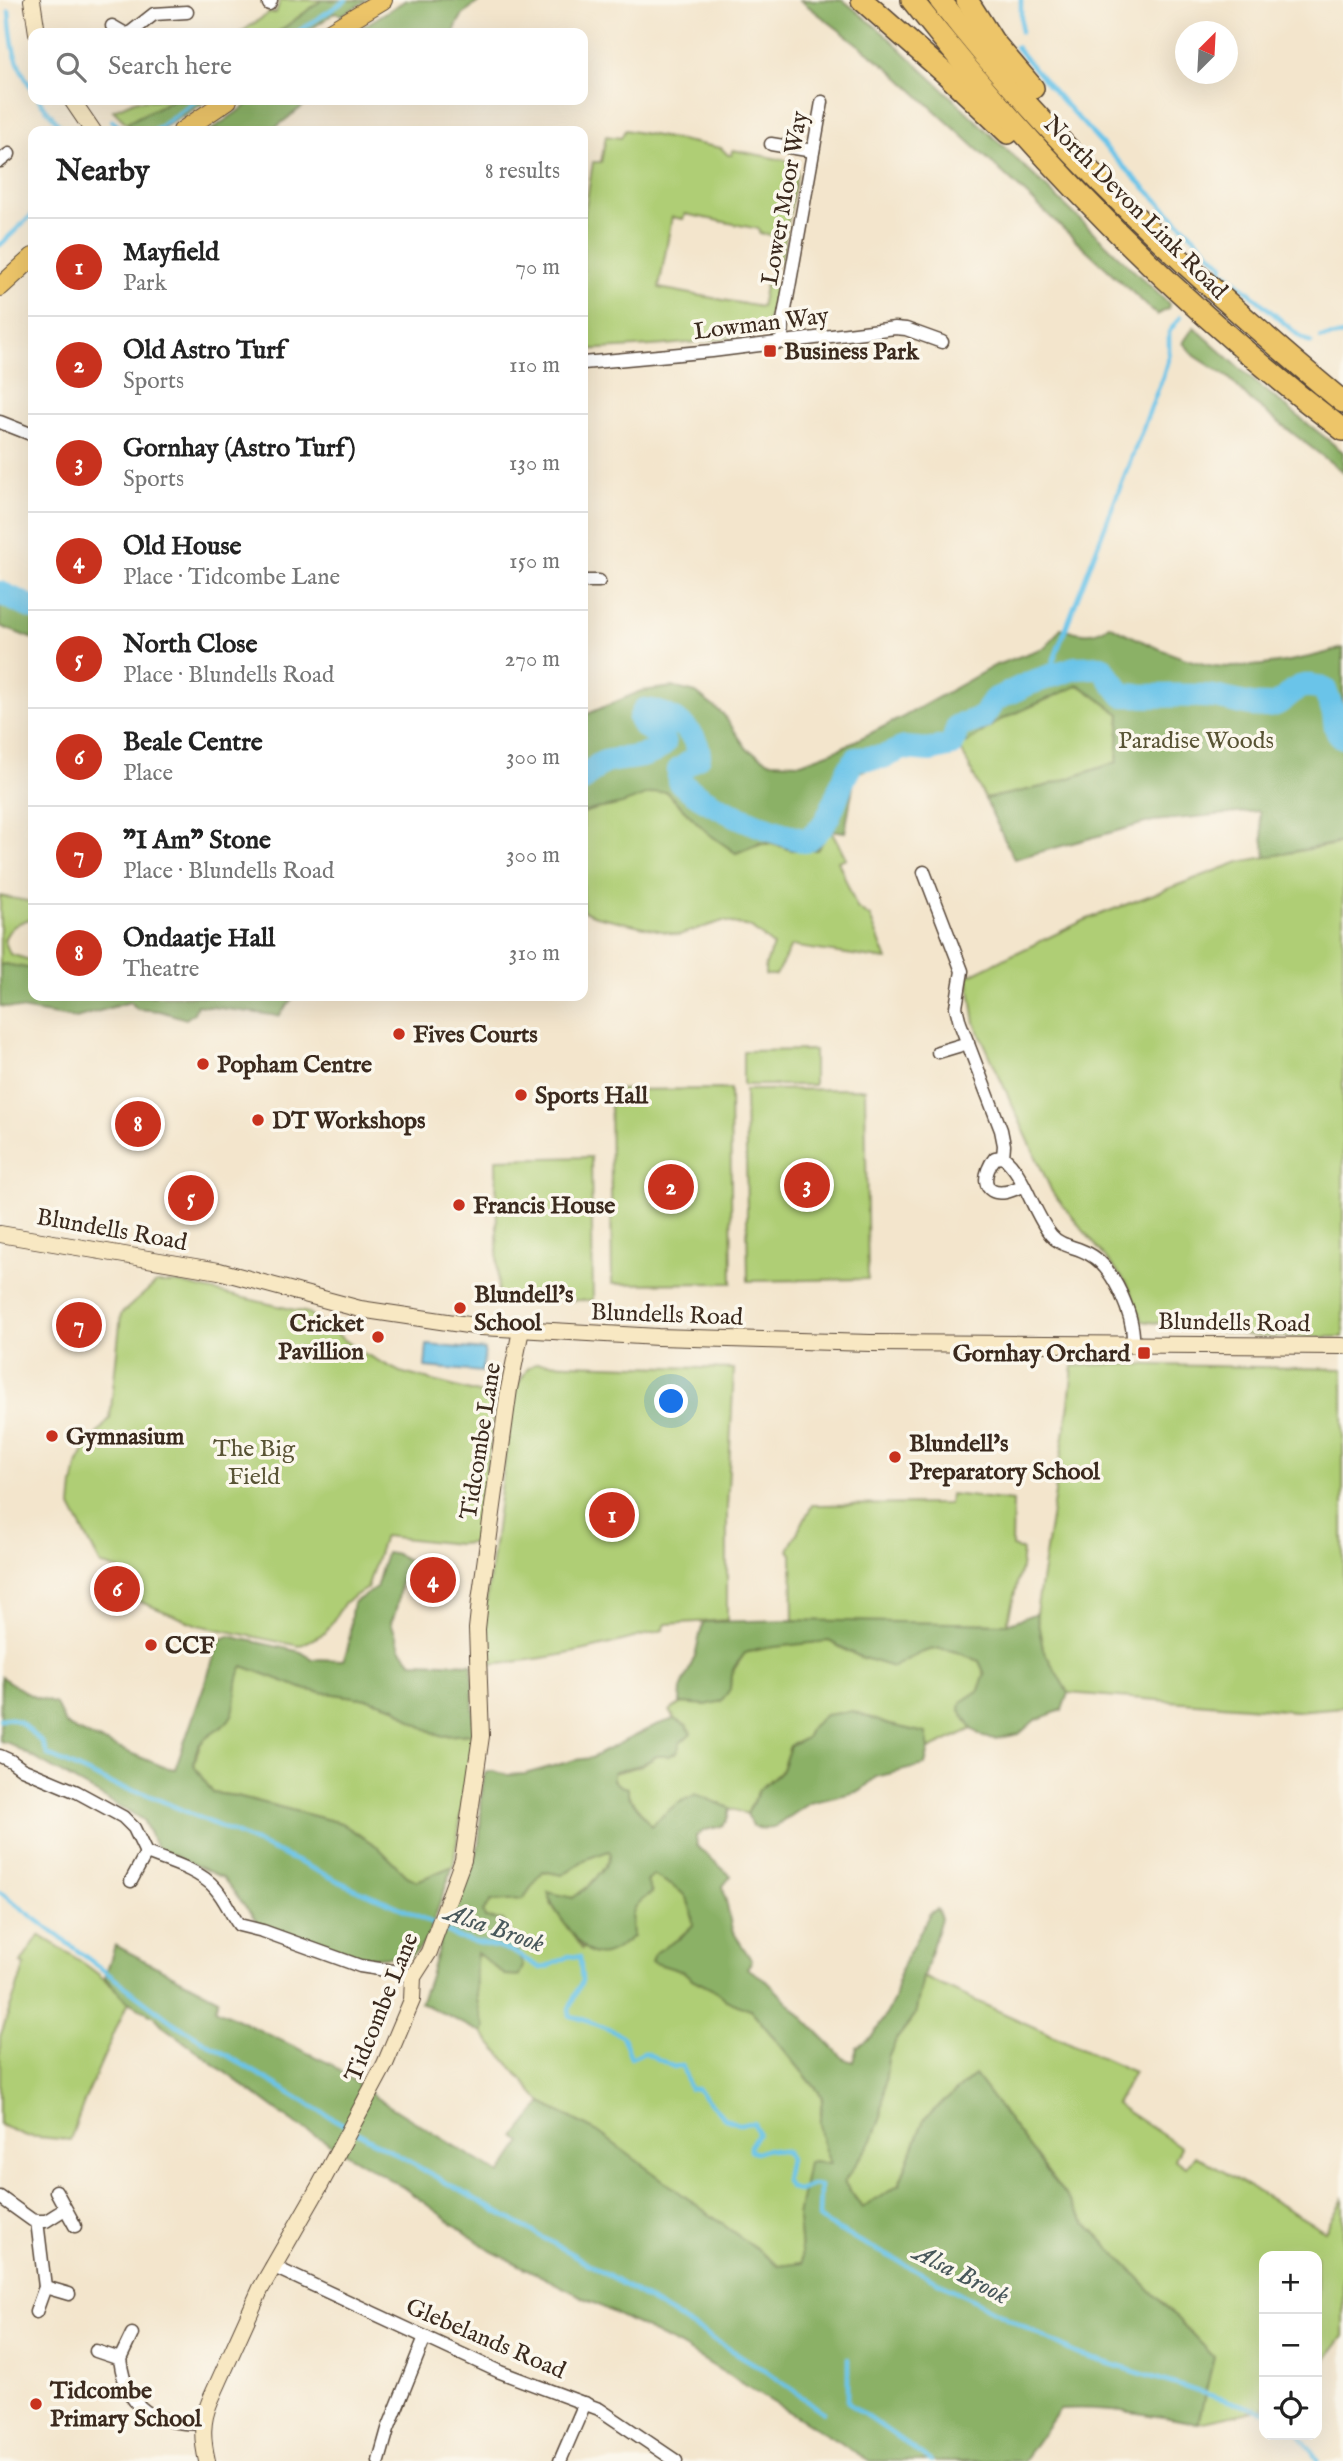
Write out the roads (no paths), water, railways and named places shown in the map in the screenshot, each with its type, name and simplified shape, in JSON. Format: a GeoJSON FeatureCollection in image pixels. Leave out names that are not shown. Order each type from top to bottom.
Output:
{"type":"FeatureCollection","features":[{"type":"Feature","properties":{"kind":"highway"},"geometry":{"type":"LineString","coordinates":[[862,0],[1027,151],[1097,210]]}},
{"type":"Feature","properties":{"kind":"highway","name":"North Devon Link Road"},"geometry":{"type":"LineString","coordinates":[[912,0],[1020,129],[1097,210],[1187,299],[1343,430]]}},
{"type":"Feature","properties":{"kind":"highway","name":"North Devon Link Road"},"geometry":{"type":"LineString","coordinates":[[940,0],[1056,135],[1162,243],[1255,329],[1343,402]]}},
{"type":"Feature","properties":{"kind":"highway"},"geometry":{"type":"LineString","coordinates":[[967,0],[993,41],[1162,243]]}},
{"type":"Feature","properties":{"kind":"main road"},"geometry":{"type":"LineString","coordinates":[[336,28],[383,0]]}},
{"type":"Feature","properties":{"kind":"main road"},"geometry":{"type":"LineString","coordinates":[[192,126],[222,105]]}},
{"type":"Feature","properties":{"kind":"main road"},"geometry":{"type":"LineString","coordinates":[[0,287],[28,262]]}},
{"type":"Feature","properties":{"kind":"street"},"geometry":{"type":"LineString","coordinates":[[32,0],[36,28]]}},
{"type":"Feature","properties":{"kind":"street"},"geometry":{"type":"LineString","coordinates":[[151,0],[154,14]]}},
{"type":"Feature","properties":{"kind":"street"},"geometry":{"type":"LineString","coordinates":[[136,28],[154,14],[187,12]]}},
{"type":"Feature","properties":{"kind":"street","name":"Lower Moor Way"},"geometry":{"type":"LineString","coordinates":[[782,342],[783,321],[822,102]]}},
{"type":"Feature","properties":{"kind":"street"},"geometry":{"type":"LineString","coordinates":[[76,105],[92,126]]}},
{"type":"Feature","properties":{"kind":"street"},"geometry":{"type":"LineString","coordinates":[[771,144],[813,151]]}},
{"type":"Feature","properties":{"kind":"street","name":"Lowman Way"},"geometry":{"type":"LineString","coordinates":[[588,362],[895,328],[906,328],[942,342]]}},
{"type":"Feature","properties":{"kind":"street"},"geometry":{"type":"LineString","coordinates":[[0,422],[28,433]]}},
{"type":"Feature","properties":{"kind":"street"},"geometry":{"type":"LineString","coordinates":[[588,581],[599,581]]}},
{"type":"Feature","properties":{"kind":"street"},"geometry":{"type":"LineString","coordinates":[[924,872],[962,971],[962,984],[956,1007],[1001,1130],[1003,1157]]}},
{"type":"Feature","properties":{"kind":"street"},"geometry":{"type":"LineString","coordinates":[[938,1052],[968,1043]]}},
{"type":"Feature","properties":{"kind":"street"},"geometry":{"type":"LineString","coordinates":[[1022,1186],[1005,1192],[989,1187],[985,1180],[989,1166],[995,1158],[1003,1157],[1011,1163],[1053,1238],[1090,1254],[1105,1268],[1127,1308],[1132,1323],[1133,1344]]}},
{"type":"Feature","properties":{"kind":"street","name":"Blundells Road"},"geometry":{"type":"LineString","coordinates":[[0,1234],[219,1271],[395,1316],[481,1327],[658,1337],[871,1343],[1343,1346]]}},
{"type":"Feature","properties":{"kind":"street","name":"Tidcombe Lane"},"geometry":{"type":"LineString","coordinates":[[207,2461],[202,2436],[203,2424],[218,2381],[272,2266],[319,2188],[385,2064],[412,2000],[413,1976],[429,1952],[463,1860],[481,1736],[478,1620],[507,1402],[521,1330]]}},
{"type":"Feature","properties":{"kind":"street"},"geometry":{"type":"LineString","coordinates":[[0,1756],[123,1817],[134,1828],[146,1853],[168,1860],[208,1881],[216,1888],[233,1917],[245,1928],[263,1931],[360,1966],[413,1976]]}},
{"type":"Feature","properties":{"kind":"street"},"geometry":{"type":"LineString","coordinates":[[131,1881],[146,1853]]}},
{"type":"Feature","properties":{"kind":"street"},"geometry":{"type":"LineString","coordinates":[[56,2191],[75,2225]]}},
{"type":"Feature","properties":{"kind":"street"},"geometry":{"type":"LineString","coordinates":[[0,2197],[32,2221],[46,2221],[65,2209]]}},
{"type":"Feature","properties":{"kind":"street"},"geometry":{"type":"LineString","coordinates":[[36,2312],[46,2287],[37,2221]]}},
{"type":"Feature","properties":{"kind":"street","name":"Glebelands Road"},"geometry":{"type":"LineString","coordinates":[[272,2266],[509,2376],[585,2403],[611,2416],[676,2461]]}},
{"type":"Feature","properties":{"kind":"street"},"geometry":{"type":"LineString","coordinates":[[46,2287],[69,2294]]}},
{"type":"Feature","properties":{"kind":"street"},"geometry":{"type":"LineString","coordinates":[[132,2334],[120,2359],[126,2383],[136,2402],[144,2411],[162,2420],[203,2424]]}},
{"type":"Feature","properties":{"kind":"street"},"geometry":{"type":"LineString","coordinates":[[379,2461],[392,2418],[425,2337]]}},
{"type":"Feature","properties":{"kind":"street"},"geometry":{"type":"LineString","coordinates":[[96,2351],[120,2359]]}},
{"type":"Feature","properties":{"kind":"street"},"geometry":{"type":"LineString","coordinates":[[560,2461],[585,2403]]}},
{"type":"Feature","properties":{"kind":"water"},"geometry":{"type":"Polygon","coordinates":[[[427,1345],[485,1350],[482,1372],[425,1367],[427,1345]]]}},
{"type":"Feature","properties":{"kind":"waterway"},"geometry":{"type":"LineString","coordinates":[[304,28],[346,0]]}},
{"type":"Feature","properties":{"kind":"waterway"},"geometry":{"type":"LineString","coordinates":[[1021,0],[1021,32]]}},
{"type":"Feature","properties":{"kind":"waterway"},"geometry":{"type":"LineString","coordinates":[[9,11],[15,52],[28,82]]}},
{"type":"Feature","properties":{"kind":"waterway"},"geometry":{"type":"LineString","coordinates":[[1016,47],[1091,132],[1223,265],[1221,273],[1227,273],[1299,336],[1311,343]]}},
{"type":"Feature","properties":{"kind":"waterway"},"geometry":{"type":"LineString","coordinates":[[43,105],[60,126]]}},
{"type":"Feature","properties":{"kind":"waterway"},"geometry":{"type":"LineString","coordinates":[[161,126],[190,105]]}},
{"type":"Feature","properties":{"kind":"waterway"},"geometry":{"type":"LineString","coordinates":[[112,121],[118,126]]}},
{"type":"Feature","properties":{"kind":"waterway"},"geometry":{"type":"LineString","coordinates":[[0,245],[28,219]]}},
{"type":"Feature","properties":{"kind":"waterway"},"geometry":{"type":"LineString","coordinates":[[1047,677],[1163,376],[1169,356],[1169,332],[1180,317]]}},
{"type":"Feature","properties":{"kind":"waterway"},"geometry":{"type":"LineString","coordinates":[[1321,338],[1343,335]]}},
{"type":"Feature","properties":{"kind":"waterway"},"geometry":{"type":"LineString","coordinates":[[0,593],[28,606]]}},
{"type":"Feature","properties":{"kind":"waterway"},"geometry":{"type":"LineString","coordinates":[[588,775],[602,763],[644,755],[658,749],[664,744],[662,737],[644,726],[640,719],[644,710],[663,714],[680,724],[693,738],[697,747],[699,756],[679,770],[679,781],[721,809],[805,841],[824,824],[856,759],[883,757],[904,748],[930,750],[952,745],[958,726],[982,718],[994,700],[1030,683],[1075,668],[1101,667],[1123,695],[1214,697],[1260,706],[1275,704],[1298,688],[1313,686],[1325,690],[1337,730],[1343,737]]}},
{"type":"Feature","properties":{"kind":"waterway","name":"Alsa Brook"},"geometry":{"type":"LineString","coordinates":[[0,1719],[8,1718],[20,1722],[42,1742],[48,1755],[116,1786],[144,1793],[265,1846],[435,1925]]}},
{"type":"Feature","properties":{"kind":"waterway"},"geometry":{"type":"LineString","coordinates":[[0,1892],[172,2022],[318,2110],[579,2258],[766,2371],[823,2412]]}},
{"type":"Feature","properties":{"kind":"waterway","name":"Alsa Brook"},"geometry":{"type":"LineString","coordinates":[[443,1929],[458,1938],[512,1951],[540,1968],[569,1956],[580,1957],[582,1981],[569,2009],[570,2016],[620,2035],[631,2058],[644,2052],[674,2067],[682,2065],[690,2089],[697,2089],[725,2119],[738,2124],[754,2123],[758,2133],[750,2151],[756,2153],[767,2149],[786,2152],[789,2159],[785,2180],[790,2187],[798,2191],[813,2185],[820,2186],[819,2218],[827,2224],[1075,2353],[1259,2410]]}},
{"type":"Feature","properties":{"kind":"waterway"},"geometry":{"type":"LineString","coordinates":[[848,2359],[848,2403],[931,2461]]}},
{"type":"Feature","properties":{"kind":"waterway","name":"Alsa Brook"},"geometry":{"type":"LineString","coordinates":[[1303,2440],[1318,2461]]}},
{"type":"Feature","properties":{"kind":"place","name":"Business Park"},"geometry":{"type":"Point","coordinates":[770,351]}},
{"type":"Feature","properties":{"kind":"place","name":"Fives Courts"},"geometry":{"type":"Point","coordinates":[399,1034]}},
{"type":"Feature","properties":{"kind":"place","name":"Popham Centre"},"geometry":{"type":"Point","coordinates":[203,1064]}},
{"type":"Feature","properties":{"kind":"place","name":"Sports Hall"},"geometry":{"type":"Point","coordinates":[521,1095]}},
{"type":"Feature","properties":{"kind":"place","name":"DT Workshops"},"geometry":{"type":"Point","coordinates":[258,1120]}},
{"type":"Feature","properties":{"kind":"place","name":"Ondaatje Hall"},"geometry":{"type":"Point","coordinates":[138,1124]}},
{"type":"Feature","properties":{"kind":"place","name":"Gornhay (Astro Turf)"},"geometry":{"type":"Point","coordinates":[807,1185]}},
{"type":"Feature","properties":{"kind":"place","name":"Old Astro Turf"},"geometry":{"type":"Point","coordinates":[671,1187]}},
{"type":"Feature","properties":{"kind":"place","name":"North Close"},"geometry":{"type":"Point","coordinates":[191,1198]}},
{"type":"Feature","properties":{"kind":"place","name":"Francis House"},"geometry":{"type":"Point","coordinates":[459,1205]}},
{"type":"Feature","properties":{"kind":"place","name":"Blundell's School"},"geometry":{"type":"Point","coordinates":[460,1308]}},
{"type":"Feature","properties":{"kind":"place","name":"\"I Am\" Stone"},"geometry":{"type":"Point","coordinates":[79,1325]}},
{"type":"Feature","properties":{"kind":"place","name":"Cricket Pavillion"},"geometry":{"type":"Point","coordinates":[378,1337]}},
{"type":"Feature","properties":{"kind":"place","name":"Gornhay Orchard"},"geometry":{"type":"Point","coordinates":[1144,1353]}},
{"type":"Feature","properties":{"kind":"place","name":"Gymnasium"},"geometry":{"type":"Point","coordinates":[52,1436]}},
{"type":"Feature","properties":{"kind":"place","name":"Blundell's Preparatory School"},"geometry":{"type":"Point","coordinates":[895,1457]}},
{"type":"Feature","properties":{"kind":"place","name":"Mayfield"},"geometry":{"type":"Point","coordinates":[612,1515]}},
{"type":"Feature","properties":{"kind":"place","name":"Old House"},"geometry":{"type":"Point","coordinates":[433,1580]}},
{"type":"Feature","properties":{"kind":"place","name":"Beale Centre"},"geometry":{"type":"Point","coordinates":[117,1589]}},
{"type":"Feature","properties":{"kind":"place","name":"CCF"},"geometry":{"type":"Point","coordinates":[151,1645]}},
{"type":"Feature","properties":{"kind":"place","name":"Tidcombe Primary School"},"geometry":{"type":"Point","coordinates":[36,2404]}},
{"type":"Feature","properties":{"kind":"park label","name":"Paradise Woods"},"geometry":{"type":"Point","coordinates":[1196,740]}},
{"type":"Feature","properties":{"kind":"park label","name":"The Big Field"},"geometry":{"type":"Point","coordinates":[254,1462]}}]}
